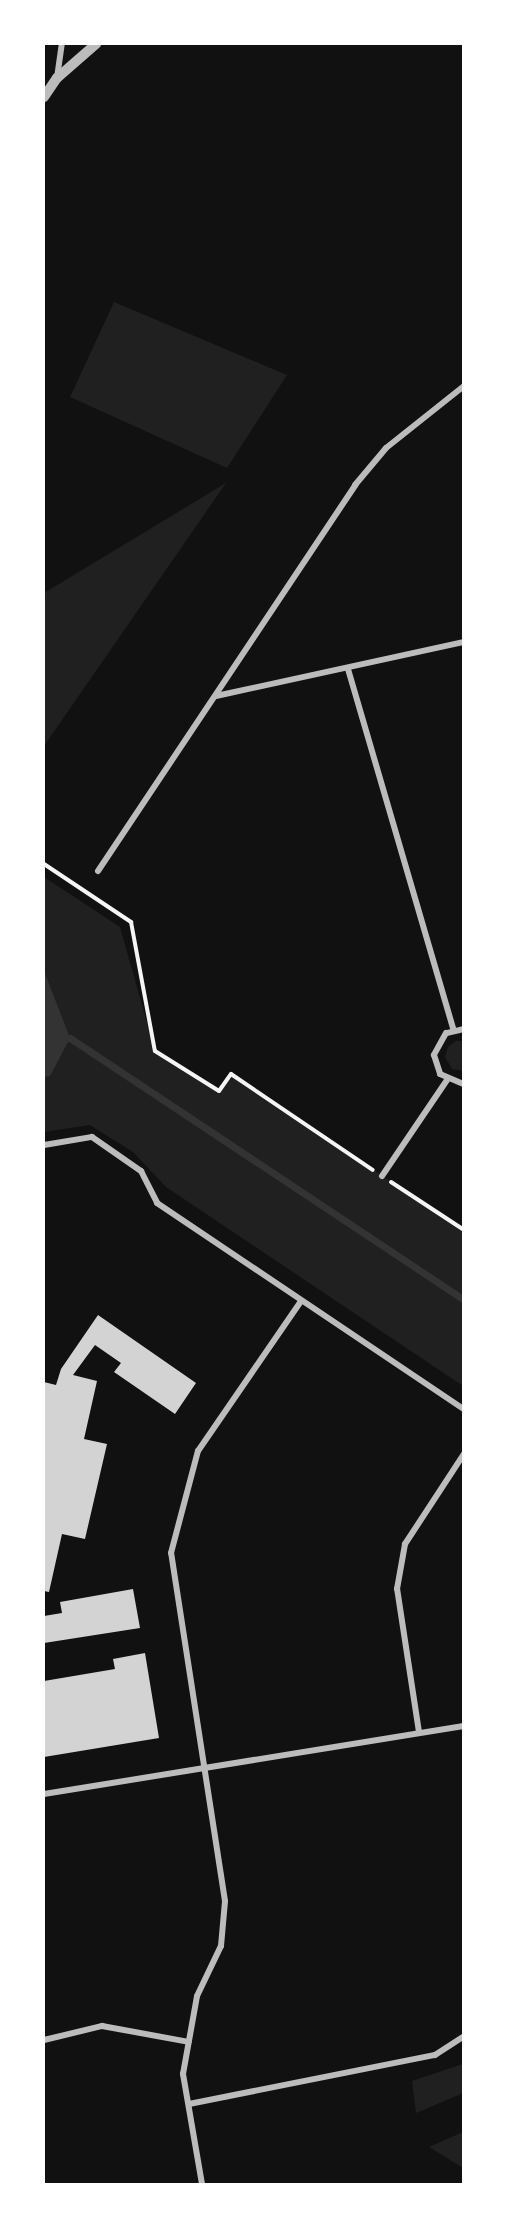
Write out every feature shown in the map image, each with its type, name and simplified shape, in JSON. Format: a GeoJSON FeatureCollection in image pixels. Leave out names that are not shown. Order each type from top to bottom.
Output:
{"type":"FeatureCollection","features":[{"type":"Feature","properties":{"kind":"street"},"geometry":{"type":"LineString","coordinates":[[57,78],[63,44]]}},
{"type":"Feature","properties":{"kind":"street"},"geometry":{"type":"LineString","coordinates":[[44,97],[57,78],[96,44]]}},
{"type":"Feature","properties":{"kind":"street"},"geometry":{"type":"LineString","coordinates":[[98,871],[374,460],[464,386]]}},
{"type":"Feature","properties":{"kind":"street"},"geometry":{"type":"LineString","coordinates":[[216,696],[464,642]]}},
{"type":"Feature","properties":{"kind":"street"},"geometry":{"type":"LineString","coordinates":[[348,669],[453,1029]]}},
{"type":"Feature","properties":{"kind":"street"},"geometry":{"type":"LineString","coordinates":[[464,1029],[453,1029],[440,1038],[434,1055],[434,1064],[447,1080],[464,1084]]}},
{"type":"Feature","properties":{"kind":"street"},"geometry":{"type":"LineString","coordinates":[[382,1176],[447,1080]]}},
{"type":"Feature","properties":{"kind":"street"},"geometry":{"type":"LineString","coordinates":[[44,1145],[92,1137],[141,1171],[157,1203],[464,1409]]}},
{"type":"Feature","properties":{"kind":"street"},"geometry":{"type":"LineString","coordinates":[[202,2184],[183,2074],[197,1996],[221,1947],[226,1924],[171,1553],[198,1451],[301,1301]]}},
{"type":"Feature","properties":{"kind":"street"},"geometry":{"type":"LineString","coordinates":[[419,1732],[397,1589],[405,1544],[464,1454]]}},
{"type":"Feature","properties":{"kind":"street"},"geometry":{"type":"LineString","coordinates":[[44,1794],[204,1770],[464,1726]]}},
{"type":"Feature","properties":{"kind":"street"},"geometry":{"type":"LineString","coordinates":[[44,2040],[102,2026],[189,2042]]}},
{"type":"Feature","properties":{"kind":"street"},"geometry":{"type":"LineString","coordinates":[[189,2104],[435,2055],[464,2036]]}},
{"type":"Feature","properties":{"kind":"path"},"geometry":{"type":"LineString","coordinates":[[44,864],[131,922],[155,1051],[219,1090],[231,1074],[464,1230]]}},
{"type":"Feature","properties":{"kind":"shaded area"},"geometry":{"type":"Polygon","coordinates":[[[114,302],[287,375],[227,468],[70,397],[114,302]]]}},
{"type":"Feature","properties":{"kind":"shaded area"},"geometry":{"type":"Polygon","coordinates":[[[226,483],[44,746],[44,593],[226,483]]]}},
{"type":"Feature","properties":{"kind":"shaded area"},"geometry":{"type":"Polygon","coordinates":[[[44,877],[120,927],[155,1051],[218,1090],[231,1074],[463,1230],[463,1386],[166,1187],[133,1152],[90,1125],[44,1132],[44,877]]]}},
{"type":"Feature","properties":{"kind":"shaded area"},"geometry":{"type":"Polygon","coordinates":[[[44,971],[70,1038],[50,1076],[44,1077],[44,971]]]}},
{"type":"Feature","properties":{"kind":"shaded area"},"geometry":{"type":"Polygon","coordinates":[[[456,1041],[463,1041],[463,1071],[452,1069],[445,1057],[448,1047],[456,1041]]]}},
{"type":"Feature","properties":{"kind":"shaded area"},"geometry":{"type":"Polygon","coordinates":[[[463,2064],[463,2093],[416,2113],[412,2081],[463,2064]]]}},
{"type":"Feature","properties":{"kind":"shaded area"},"geometry":{"type":"Polygon","coordinates":[[[463,2132],[463,2168],[429,2147],[463,2132]]]}},
{"type":"Feature","properties":{"kind":"building"},"geometry":{"type":"Polygon","coordinates":[[[98,1315],[196,1383],[175,1414],[114,1372],[121,1363],[95,1345],[73,1375],[97,1381],[84,1439],[107,1444],[85,1539],[62,1534],[49,1592],[44,1591],[44,1382],[56,1385],[61,1369],[98,1315]]]}},
{"type":"Feature","properties":{"kind":"building"},"geometry":{"type":"Polygon","coordinates":[[[133,1589],[140,1628],[44,1643],[44,1616],[62,1613],[60,1602],[133,1589]]]}},
{"type":"Feature","properties":{"kind":"building"},"geometry":{"type":"Polygon","coordinates":[[[145,1653],[159,1738],[44,1757],[44,1681],[115,1669],[113,1659],[145,1653]]]}},
{"type":"Feature","properties":{"kind":"waterway"},"geometry":{"type":"LineString","coordinates":[[44,1035],[70,1038],[464,1300]]}}]}
